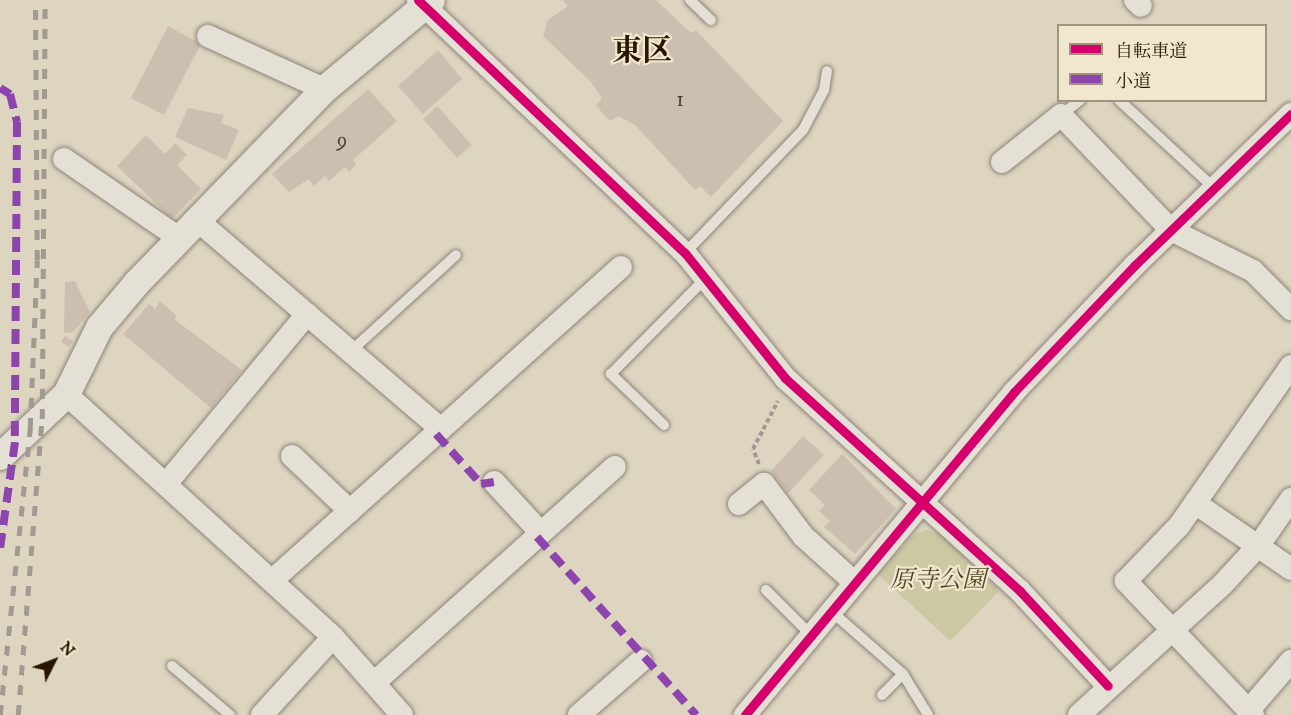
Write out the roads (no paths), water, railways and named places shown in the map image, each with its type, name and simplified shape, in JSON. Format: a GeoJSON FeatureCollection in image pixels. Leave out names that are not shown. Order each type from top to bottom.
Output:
{"type":"FeatureCollection","features":[{"type":"Feature","properties":{"kind":"street"},"geometry":{"type":"LineString","coordinates":[[0,456],[66,394],[99,327],[188,229],[324,89],[424,2],[685,253],[785,378],[1020,591],[1108,686]]}},
{"type":"Feature","properties":{"kind":"street"},"geometry":{"type":"LineString","coordinates":[[208,36],[324,89]]}},
{"type":"Feature","properties":{"kind":"street"},"geometry":{"type":"LineString","coordinates":[[1002,162],[1061,115],[1171,230],[1253,271],[1291,309]]}},
{"type":"Feature","properties":{"kind":"street"},"geometry":{"type":"LineString","coordinates":[[745,715],[1014,392],[1171,230],[1289,119]]}},
{"type":"Feature","properties":{"kind":"street"},"geometry":{"type":"LineString","coordinates":[[64,159],[188,229],[307,314],[441,429]]}},
{"type":"Feature","properties":{"kind":"street"},"geometry":{"type":"LineString","coordinates":[[273,580],[621,267]]}},
{"type":"Feature","properties":{"kind":"street"},"geometry":{"type":"LineString","coordinates":[[166,484],[307,314]]}},
{"type":"Feature","properties":{"kind":"street"},"geometry":{"type":"LineString","coordinates":[[1291,366],[1195,503],[1126,581],[1170,632],[1250,713],[1291,660]]}},
{"type":"Feature","properties":{"kind":"street"},"geometry":{"type":"LineString","coordinates":[[66,394],[333,637],[402,715]]}},
{"type":"Feature","properties":{"kind":"street"},"geometry":{"type":"LineString","coordinates":[[292,456],[350,511]]}},
{"type":"Feature","properties":{"kind":"street"},"geometry":{"type":"LineString","coordinates":[[375,682],[615,467]]}},
{"type":"Feature","properties":{"kind":"street"},"geometry":{"type":"LineString","coordinates":[[494,482],[541,533]]}},
{"type":"Feature","properties":{"kind":"street"},"geometry":{"type":"LineString","coordinates":[[740,504],[764,484],[803,536],[855,583]]}},
{"type":"Feature","properties":{"kind":"street"},"geometry":{"type":"LineString","coordinates":[[1079,715],[1108,686],[1170,632],[1259,545],[1291,499]]}},
{"type":"Feature","properties":{"kind":"street"},"geometry":{"type":"LineString","coordinates":[[1195,503],[1291,569]]}},
{"type":"Feature","properties":{"kind":"street"},"geometry":{"type":"LineString","coordinates":[[262,715],[333,637]]}},
{"type":"Feature","properties":{"kind":"street"},"geometry":{"type":"LineString","coordinates":[[579,715],[641,661]]}},
{"type":"Feature","properties":{"kind":"lane"},"geometry":{"type":"LineString","coordinates":[[690,0],[711,20]]}},
{"type":"Feature","properties":{"kind":"lane"},"geometry":{"type":"LineString","coordinates":[[685,253],[803,130],[824,90],[827,71]]}},
{"type":"Feature","properties":{"kind":"lane"},"geometry":{"type":"LineString","coordinates":[[1061,115],[1077,102]]}},
{"type":"Feature","properties":{"kind":"lane"},"geometry":{"type":"LineString","coordinates":[[1121,102],[1214,188]]}},
{"type":"Feature","properties":{"kind":"lane"},"geometry":{"type":"LineString","coordinates":[[351,351],[456,255]]}},
{"type":"Feature","properties":{"kind":"lane"},"geometry":{"type":"LineString","coordinates":[[664,425],[611,374],[706,278]]}},
{"type":"Feature","properties":{"kind":"lane"},"geometry":{"type":"LineString","coordinates":[[766,590],[811,635]]}},
{"type":"Feature","properties":{"kind":"lane"},"geometry":{"type":"LineString","coordinates":[[831,611],[900,676],[928,715]]}},
{"type":"Feature","properties":{"kind":"lane"},"geometry":{"type":"LineString","coordinates":[[172,666],[230,715]]}},
{"type":"Feature","properties":{"kind":"lane"},"geometry":{"type":"LineString","coordinates":[[882,695],[900,676]]}},
{"type":"Feature","properties":{"kind":"railway"},"geometry":{"type":"LineString","coordinates":[[0,715],[30,428],[37,260],[35,0]]}},
{"type":"Feature","properties":{"kind":"railway"},"geometry":{"type":"LineString","coordinates":[[18,715],[42,419],[45,0]]}},
{"type":"Feature","properties":{"kind":"district","name":"東区"},"geometry":{"type":"Point","coordinates":[642,52]}},
{"type":"Feature","properties":{"kind":"park label","name":"原寺公園"},"geometry":{"type":"Point","coordinates":[938,581]}}]}
